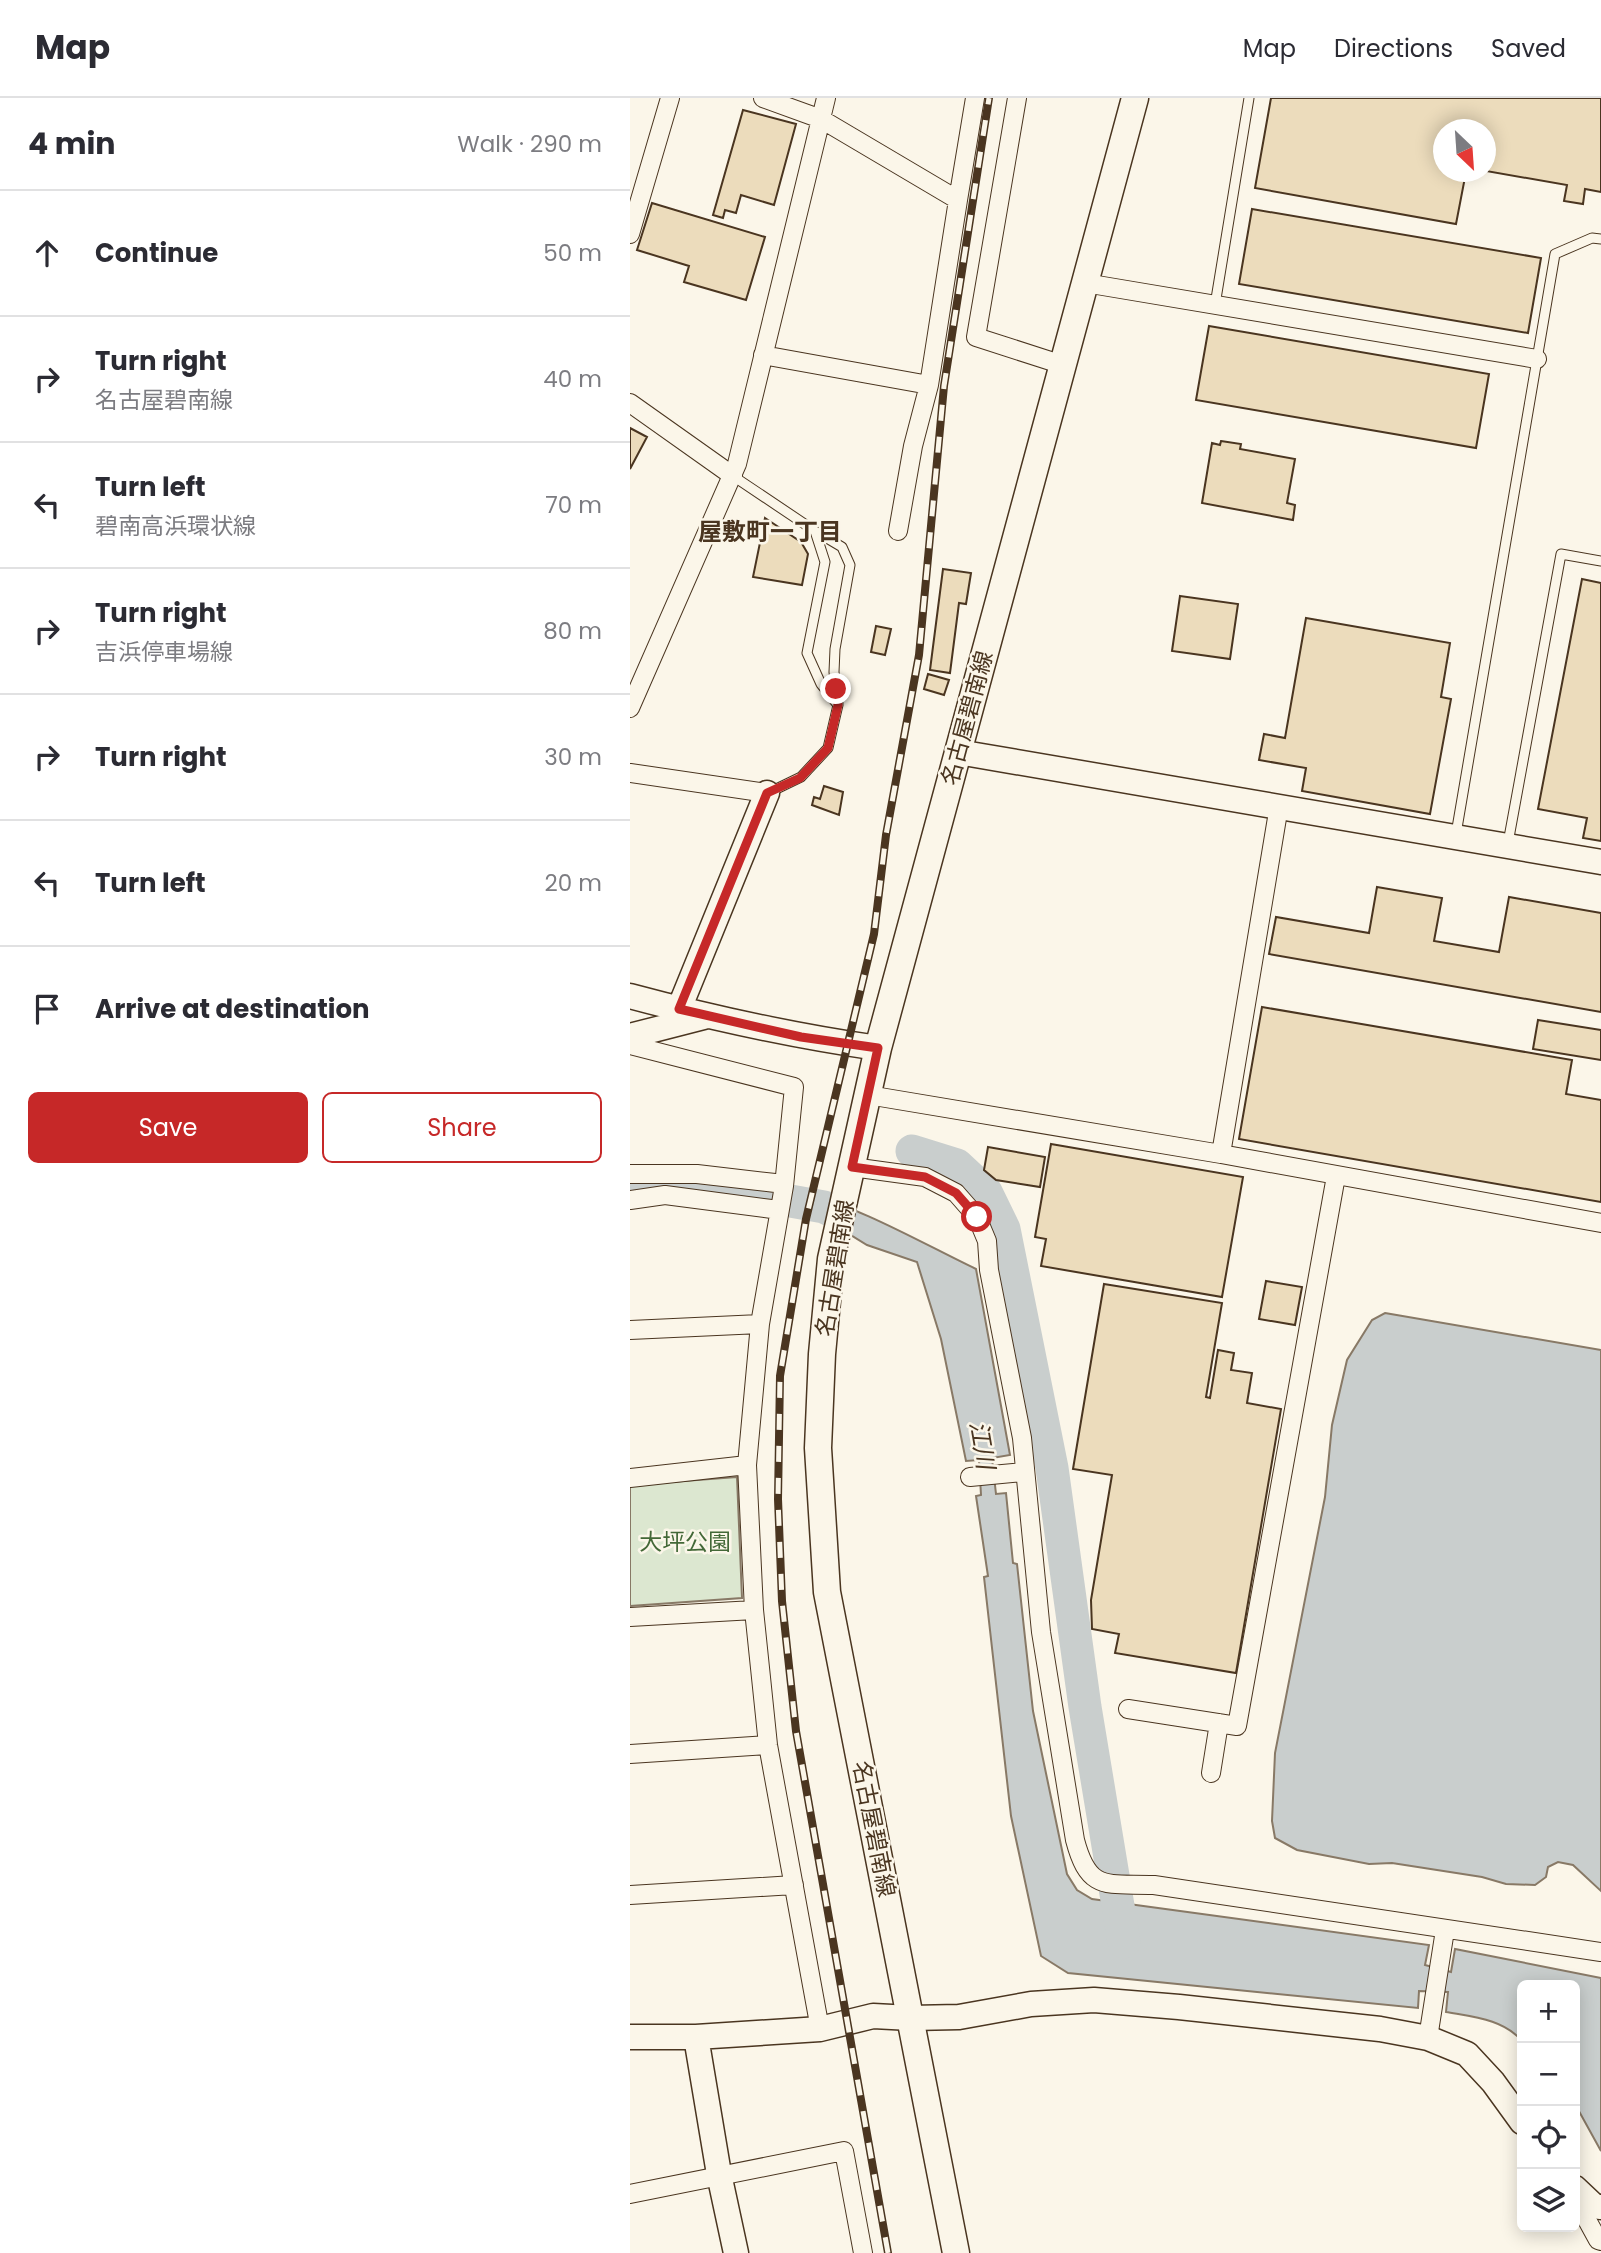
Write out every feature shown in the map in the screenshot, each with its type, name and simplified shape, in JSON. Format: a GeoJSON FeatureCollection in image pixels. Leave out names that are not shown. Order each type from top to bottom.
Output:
{"type":"FeatureCollection","features":[{"type":"Feature","properties":{"kind":"main road","name":"名古屋碧南線"},"geometry":{"type":"LineString","coordinates":[[956,2253],[827,1592],[818,1448],[822,1354],[831,1259],[878,1048],[1135,98]]}},
{"type":"Feature","properties":{"kind":"street"},"geometry":{"type":"LineString","coordinates":[[630,234],[670,98]]}},
{"type":"Feature","properties":{"kind":"street"},"geometry":{"type":"LineString","coordinates":[[763,98],[821,119],[958,200]]}},
{"type":"Feature","properties":{"kind":"street"},"geometry":{"type":"LineString","coordinates":[[630,708],[634,686],[733,476],[826,98]]}},
{"type":"Feature","properties":{"kind":"street"},"geometry":{"type":"LineString","coordinates":[[898,531],[929,385],[975,98]]}},
{"type":"Feature","properties":{"kind":"street"},"geometry":{"type":"LineString","coordinates":[[1017,98],[976,337],[1063,365]]}},
{"type":"Feature","properties":{"kind":"street"},"geometry":{"type":"LineString","coordinates":[[1085,283],[1537,359]]}},
{"type":"Feature","properties":{"kind":"street"},"geometry":{"type":"LineString","coordinates":[[763,355],[929,385]]}},
{"type":"Feature","properties":{"kind":"street"},"geometry":{"type":"LineString","coordinates":[[630,402],[733,476]]}},
{"type":"Feature","properties":{"kind":"street"},"geometry":{"type":"LineString","coordinates":[[958,752],[1601,862]]}},
{"type":"Feature","properties":{"kind":"street"},"geometry":{"type":"LineString","coordinates":[[630,773],[767,793],[679,1009]]}},
{"type":"Feature","properties":{"kind":"street"},"geometry":{"type":"LineString","coordinates":[[1220,1154],[1279,806]]}},
{"type":"Feature","properties":{"kind":"street"},"geometry":{"type":"LineString","coordinates":[[630,996],[704,1017],[801,1037],[878,1048]]}},
{"type":"Feature","properties":{"kind":"street"},"geometry":{"type":"LineString","coordinates":[[630,1037],[704,1017]]}},
{"type":"Feature","properties":{"kind":"street"},"geometry":{"type":"LineString","coordinates":[[630,1045],[794,1087],[784,1185],[760,1324],[747,1465],[754,1610],[768,1745],[820,2029]]}},
{"type":"Feature","properties":{"kind":"street"},"geometry":{"type":"LineString","coordinates":[[867,1095],[1220,1154],[1601,1223]]}},
{"type":"Feature","properties":{"kind":"street"},"geometry":{"type":"LineString","coordinates":[[852,1168],[925,1177],[956,1193],[977,1217],[987,1241],[989,1270],[1022,1437],[1023,1472],[1041,1632],[1076,1840],[1080,1858],[1090,1875],[1102,1883],[1154,1885],[1444,1936],[1601,1952]]}},
{"type":"Feature","properties":{"kind":"street"},"geometry":{"type":"LineString","coordinates":[[630,1174],[697,1174],[784,1185]]}},
{"type":"Feature","properties":{"kind":"street"},"geometry":{"type":"LineString","coordinates":[[1128,1709],[1237,1726],[1336,1176]]}},
{"type":"Feature","properties":{"kind":"street"},"geometry":{"type":"LineString","coordinates":[[630,1200],[665,1195],[780,1209]]}},
{"type":"Feature","properties":{"kind":"street"},"geometry":{"type":"LineString","coordinates":[[630,1330],[760,1324]]}},
{"type":"Feature","properties":{"kind":"street"},"geometry":{"type":"LineString","coordinates":[[630,1478],[747,1465]]}},
{"type":"Feature","properties":{"kind":"street"},"geometry":{"type":"LineString","coordinates":[[970,1477],[1023,1472]]}},
{"type":"Feature","properties":{"kind":"street"},"geometry":{"type":"LineString","coordinates":[[630,1617],[754,1610]]}},
{"type":"Feature","properties":{"kind":"street"},"geometry":{"type":"LineString","coordinates":[[1211,1773],[1219,1723]]}},
{"type":"Feature","properties":{"kind":"street"},"geometry":{"type":"LineString","coordinates":[[630,1754],[768,1745]]}},
{"type":"Feature","properties":{"kind":"street"},"geometry":{"type":"LineString","coordinates":[[630,1895],[794,1885]]}},
{"type":"Feature","properties":{"kind":"street"},"geometry":{"type":"LineString","coordinates":[[1429,2029],[1444,1936]]}},
{"type":"Feature","properties":{"kind":"street"},"geometry":{"type":"LineString","coordinates":[[630,2036],[696,2037],[820,2029],[873,2016],[958,2017],[1031,2004],[1094,2000],[1380,2029],[1429,2029],[1467,2054],[1493,2082],[1517,2115]]}},
{"type":"Feature","properties":{"kind":"street"},"geometry":{"type":"LineString","coordinates":[[696,2037],[719,2174],[736,2253]]}},
{"type":"Feature","properties":{"kind":"street"},"geometry":{"type":"LineString","coordinates":[[630,2194],[844,2151],[863,2253]]}},
{"type":"Feature","properties":{"kind":"street"},"geometry":{"type":"LineString","coordinates":[[1580,2193],[1594,2206],[1601,2207]]}},
{"type":"Feature","properties":{"kind":"street"},"geometry":{"type":"LineString","coordinates":[[1580,2207],[1601,2241]]}},
{"type":"Feature","properties":{"kind":"lane"},"geometry":{"type":"LineString","coordinates":[[1215,304],[1249,98]]}},
{"type":"Feature","properties":{"kind":"lane"},"geometry":{"type":"LineString","coordinates":[[1455,836],[1555,254],[1592,238],[1601,239]]}},
{"type":"Feature","properties":{"kind":"lane"},"geometry":{"type":"LineString","coordinates":[[733,476],[842,547],[849,565],[835,649],[834,672],[838,705],[828,748],[800,778],[767,793]]}},
{"type":"Feature","properties":{"kind":"lane"},"geometry":{"type":"LineString","coordinates":[[816,531],[825,562],[807,653],[821,684],[838,705]]}},
{"type":"Feature","properties":{"kind":"lane"},"geometry":{"type":"LineString","coordinates":[[1508,845],[1561,554],[1601,561]]}},
{"type":"Feature","properties":{"kind":"green space","name":"大坪公園"},"geometry":{"type":"Polygon","coordinates":[[[737,1477],[742,1598],[630,1606],[630,1485],[737,1477]]]}},
{"type":"Feature","properties":{"kind":"water"},"geometry":{"type":"Polygon","coordinates":[[[799,1191],[822,1198],[911,1236],[976,1269],[1010,1455],[992,1458],[996,1494],[1006,1493],[1013,1563],[1017,1564],[1033,1711],[1067,1874],[1077,1890],[1092,1899],[1429,1945],[1425,1965],[1451,1972],[1455,1949],[1601,1978],[1601,2151],[1580,2113],[1580,1980],[1517,1980],[1517,2037],[1497,2023],[1446,2012],[1448,1992],[1419,1991],[1418,2008],[1068,1973],[1041,1956],[1011,1816],[984,1577],[988,1576],[976,1496],[981,1495],[979,1460],[966,1461],[941,1339],[917,1262],[867,1245],[823,1218],[796,1208],[799,1191]]]}},
{"type":"Feature","properties":{"kind":"water"},"geometry":{"type":"Polygon","coordinates":[[[1385,1313],[1601,1350],[1601,1891],[1573,1865],[1558,1862],[1548,1867],[1546,1877],[1535,1885],[1506,1884],[1482,1877],[1392,1863],[1369,1864],[1297,1850],[1275,1838],[1272,1821],[1275,1753],[1325,1497],[1332,1425],[1347,1360],[1372,1320],[1385,1313]]]}},
{"type":"Feature","properties":{"kind":"building"},"geometry":{"type":"Polygon","coordinates":[[[1271,98],[1601,98],[1601,192],[1585,189],[1583,204],[1564,201],[1567,185],[1496,173],[1496,119],[1433,119],[1433,182],[1464,182],[1456,224],[1255,188],[1271,98]]]}},
{"type":"Feature","properties":{"kind":"building"},"geometry":{"type":"Polygon","coordinates":[[[743,110],[796,124],[774,205],[741,195],[736,213],[725,210],[723,218],[713,215],[743,110]]]}},
{"type":"Feature","properties":{"kind":"building"},"geometry":{"type":"Polygon","coordinates":[[[652,203],[765,237],[746,300],[684,282],[689,266],[637,250],[652,203]]]}},
{"type":"Feature","properties":{"kind":"building"},"geometry":{"type":"Polygon","coordinates":[[[1252,209],[1541,258],[1528,333],[1239,284],[1252,209]]]}},
{"type":"Feature","properties":{"kind":"building"},"geometry":{"type":"Polygon","coordinates":[[[1209,326],[1489,374],[1476,448],[1196,400],[1209,326]]]}},
{"type":"Feature","properties":{"kind":"building"},"geometry":{"type":"Polygon","coordinates":[[[630,428],[647,437],[630,469],[630,428]]]}},
{"type":"Feature","properties":{"kind":"building"},"geometry":{"type":"Polygon","coordinates":[[[1221,441],[1241,444],[1240,449],[1295,459],[1287,503],[1295,505],[1293,520],[1202,503],[1212,443],[1220,445],[1221,441]]]}},
{"type":"Feature","properties":{"kind":"building"},"geometry":{"type":"Polygon","coordinates":[[[765,518],[801,542],[808,554],[802,585],[753,577],[765,518]]]}},
{"type":"Feature","properties":{"kind":"building"},"geometry":{"type":"Polygon","coordinates":[[[943,569],[971,573],[966,604],[959,603],[950,673],[930,670],[943,569]]]}},
{"type":"Feature","properties":{"kind":"building"},"geometry":{"type":"Polygon","coordinates":[[[1582,579],[1601,583],[1601,841],[1583,838],[1587,818],[1538,809],[1582,579]]]}},
{"type":"Feature","properties":{"kind":"building"},"geometry":{"type":"Polygon","coordinates":[[[1180,596],[1238,604],[1230,659],[1172,651],[1180,596]]]}},
{"type":"Feature","properties":{"kind":"building"},"geometry":{"type":"Polygon","coordinates":[[[1306,618],[1450,643],[1441,697],[1451,699],[1430,814],[1302,791],[1306,768],[1259,760],[1264,734],[1285,738],[1306,618]]]}},
{"type":"Feature","properties":{"kind":"building"},"geometry":{"type":"Polygon","coordinates":[[[876,626],[891,629],[885,655],[871,652],[876,626]]]}},
{"type":"Feature","properties":{"kind":"building"},"geometry":{"type":"Polygon","coordinates":[[[928,674],[949,680],[944,695],[924,689],[928,674]]]}},
{"type":"Feature","properties":{"kind":"building"},"geometry":{"type":"Polygon","coordinates":[[[824,786],[843,792],[839,815],[812,805],[814,797],[820,799],[824,786]]]}},
{"type":"Feature","properties":{"kind":"building"},"geometry":{"type":"Polygon","coordinates":[[[1377,887],[1442,898],[1434,941],[1499,952],[1509,897],[1601,913],[1601,1012],[1269,954],[1276,917],[1369,933],[1377,887]]]}},
{"type":"Feature","properties":{"kind":"building"},"geometry":{"type":"Polygon","coordinates":[[[1262,1007],[1572,1060],[1566,1094],[1601,1100],[1601,1202],[1239,1139],[1262,1007]]]}},
{"type":"Feature","properties":{"kind":"building"},"geometry":{"type":"Polygon","coordinates":[[[1538,1020],[1601,1030],[1601,1060],[1533,1049],[1538,1020]]]}},
{"type":"Feature","properties":{"kind":"building"},"geometry":{"type":"Polygon","coordinates":[[[1051,1144],[1243,1177],[1222,1297],[1041,1266],[1046,1239],[1035,1237],[1051,1144]]]}},
{"type":"Feature","properties":{"kind":"building"},"geometry":{"type":"Polygon","coordinates":[[[988,1147],[1045,1157],[1040,1187],[996,1180],[984,1170],[988,1147]]]}},
{"type":"Feature","properties":{"kind":"building"},"geometry":{"type":"Polygon","coordinates":[[[1266,1281],[1302,1287],[1295,1325],[1259,1319],[1266,1281]]]}},
{"type":"Feature","properties":{"kind":"building"},"geometry":{"type":"Polygon","coordinates":[[[1104,1284],[1222,1303],[1206,1397],[1210,1398],[1218,1350],[1234,1353],[1231,1370],[1252,1373],[1247,1403],[1281,1409],[1236,1673],[1115,1653],[1119,1634],[1092,1629],[1091,1600],[1112,1475],[1073,1469],[1104,1284]]]}},
{"type":"Feature","properties":{"kind":"waterway"},"geometry":{"type":"LineString","coordinates":[[912,1151],[957,1165],[986,1192],[1004,1229],[1052,1468],[1085,1707],[1124,1942]]}},
{"type":"Feature","properties":{"kind":"waterway","name":"江川"},"geometry":{"type":"LineString","coordinates":[[630,1189],[664,1185],[768,1197],[824,1207],[841,1215]]}},
{"type":"Feature","properties":{"kind":"railway"},"geometry":{"type":"LineString","coordinates":[[888,2253],[796,1731],[782,1601],[778,1499],[780,1376],[806,1219],[874,934],[886,835],[919,655],[944,386],[989,98]]}},
{"type":"Feature","properties":{"kind":"district","name":"屋敷町一丁目"},"geometry":{"type":"Point","coordinates":[770,532]}},
{"type":"Feature","properties":{"kind":"route"},"geometry":{"type":"LineString","coordinates":[[836,689],[838,705],[828,748],[800,778],[767,793],[679,1009],[704,1017],[801,1037],[878,1048],[852,1167],[925,1177],[956,1193],[977,1217]]}}]}
